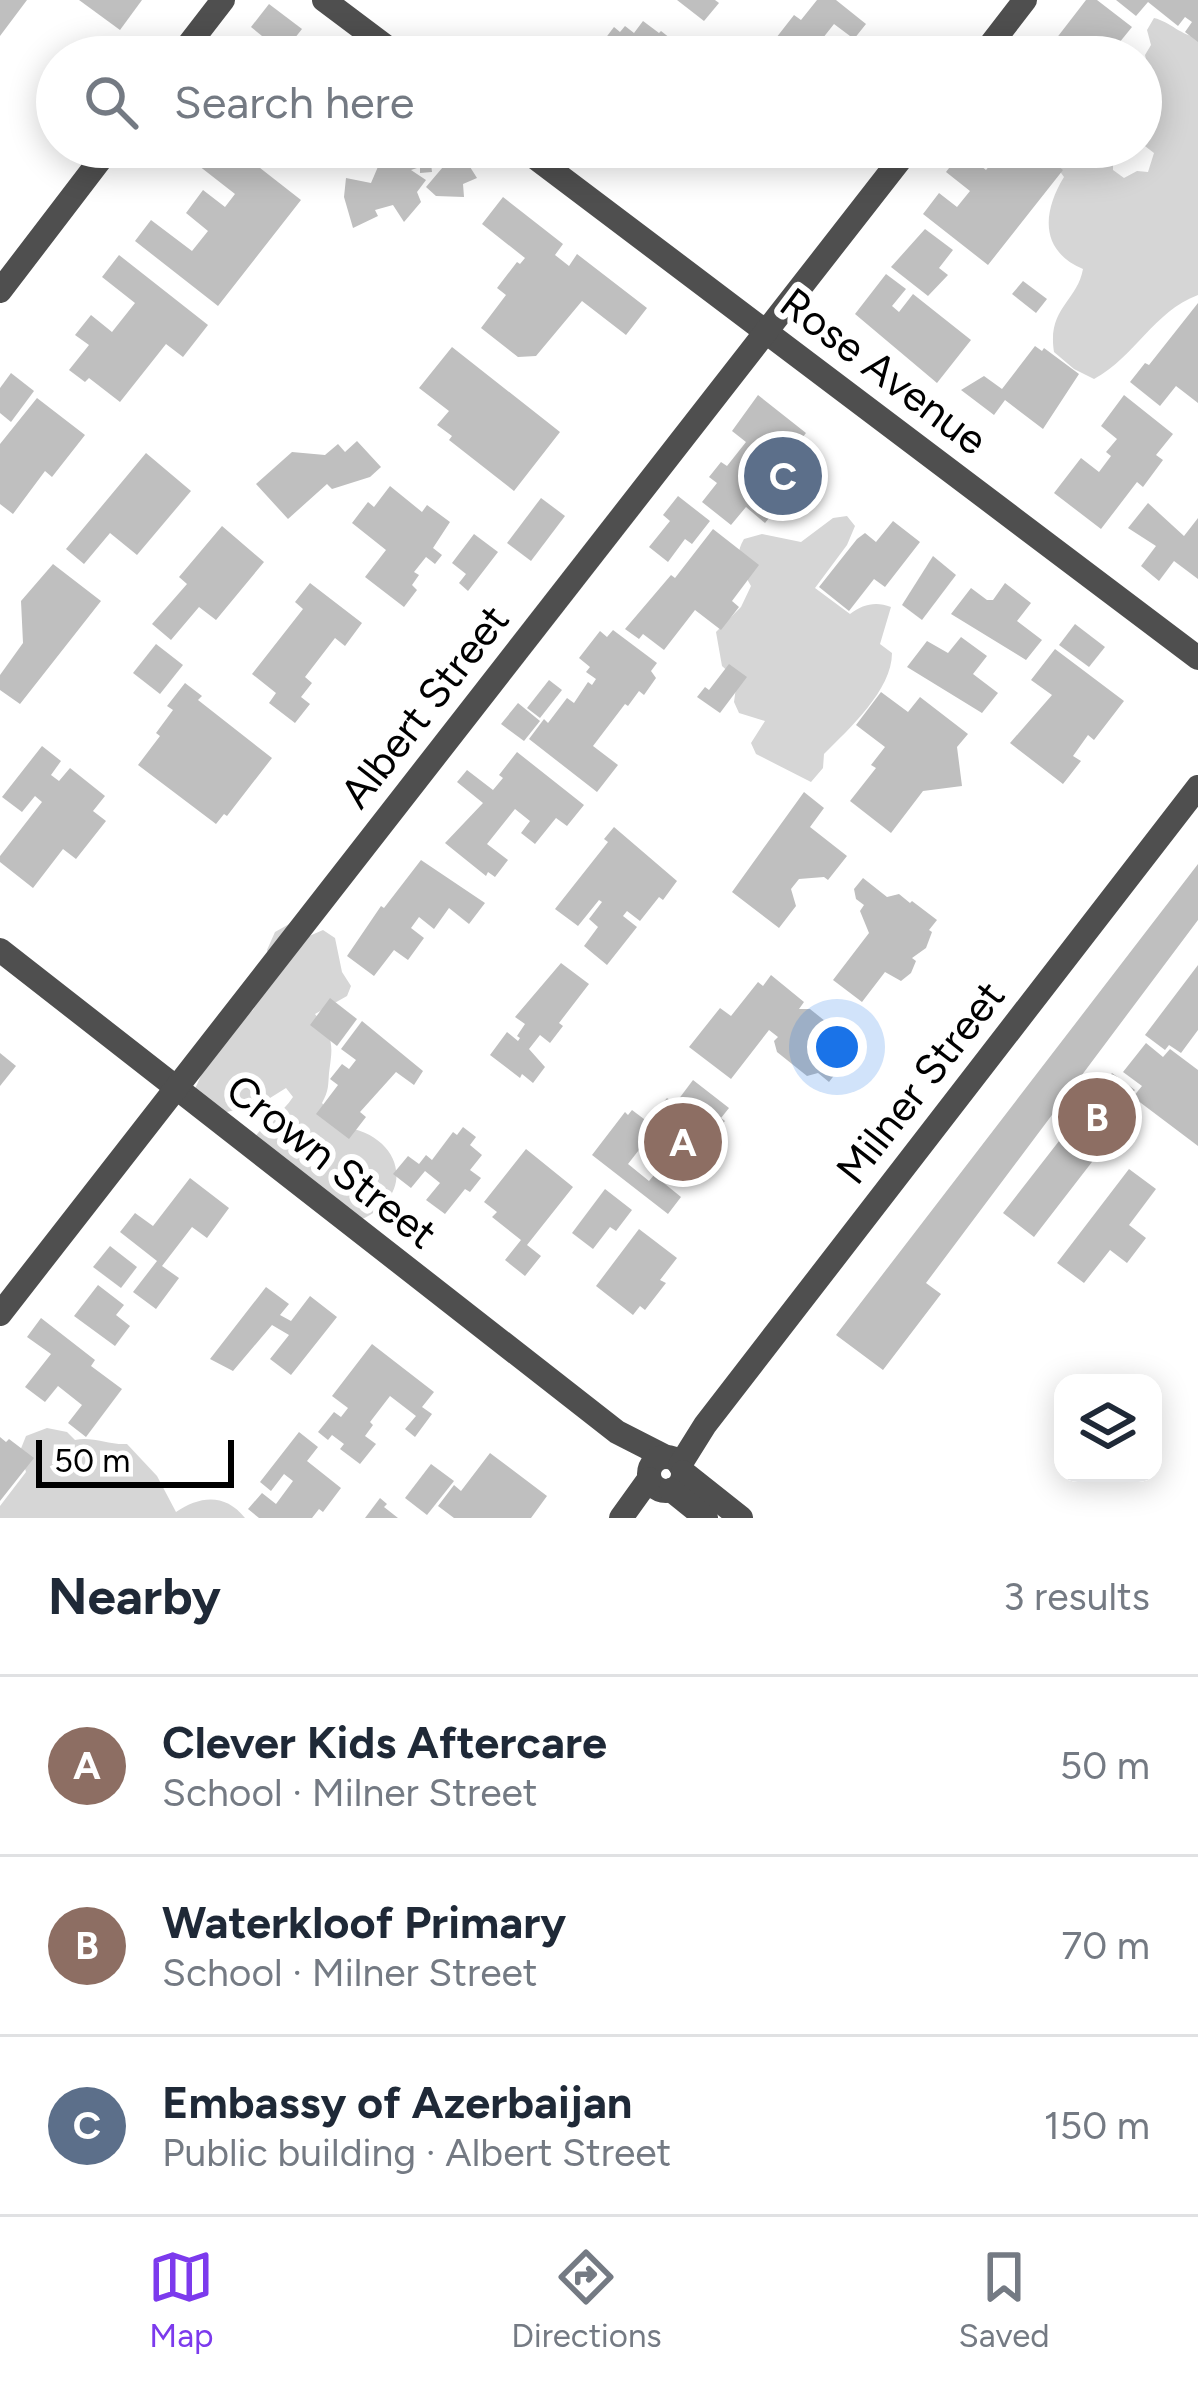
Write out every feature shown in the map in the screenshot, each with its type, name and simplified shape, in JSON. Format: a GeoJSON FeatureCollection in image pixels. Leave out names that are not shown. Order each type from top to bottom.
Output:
{"type":"FeatureCollection","features":[{"type":"Feature","properties":{"kind":"street"},"geometry":{"type":"LineString","coordinates":[[195,36],[223,0]]}},
{"type":"Feature","properties":{"kind":"street"},"geometry":{"type":"LineString","coordinates":[[324,0],[372,36]]}},
{"type":"Feature","properties":{"kind":"street"},"geometry":{"type":"LineString","coordinates":[[997,36],[1025,0]]}},
{"type":"Feature","properties":{"kind":"street"},"geometry":{"type":"LineString","coordinates":[[0,292],[94,168]]}},
{"type":"Feature","properties":{"kind":"street","name":"Rose Avenue"},"geometry":{"type":"LineString","coordinates":[[549,168],[1198,658]]}},
{"type":"Feature","properties":{"kind":"street","name":"Albert Street"},"geometry":{"type":"LineString","coordinates":[[0,1314],[894,168]]}},
{"type":"Feature","properties":{"kind":"street","name":"Milner Street"},"geometry":{"type":"LineString","coordinates":[[625,1518],[705,1425],[1198,787]]}},
{"type":"Feature","properties":{"kind":"street","name":"Crown Street"},"geometry":{"type":"LineString","coordinates":[[0,950],[617,1432],[666,1473],[706,1518]]}},
{"type":"Feature","properties":{"kind":"street","name":"Crown Street"},"geometry":{"type":"LineString","coordinates":[[666,1473],[741,1518]]}},
{"type":"Feature","properties":{"kind":"shaded area"},"geometry":{"type":"Polygon","coordinates":[[[1154,18],[1198,37],[1198,295],[1169,312],[1122,359],[1094,379],[1054,352],[1055,325],[1083,269],[1059,252],[1052,241],[1049,217],[1064,177],[1057,168],[1113,168],[1124,178],[1162,168],[1162,36],[1149,36],[1154,18]]]}},
{"type":"Feature","properties":{"kind":"shaded area"},"geometry":{"type":"Polygon","coordinates":[[[847,516],[855,526],[847,545],[815,588],[850,614],[870,604],[891,607],[880,644],[892,653],[877,695],[824,754],[823,768],[811,782],[756,754],[751,743],[765,721],[739,713],[734,702],[737,680],[722,666],[716,632],[741,607],[751,586],[739,557],[744,539],[762,534],[801,542],[833,518],[847,516]]]}},
{"type":"Feature","properties":{"kind":"shaded area"},"geometry":{"type":"Polygon","coordinates":[[[291,923],[307,937],[323,930],[335,938],[342,972],[351,986],[347,996],[315,1014],[331,1048],[322,1103],[342,1127],[379,1141],[396,1168],[389,1198],[355,1222],[301,1200],[254,1138],[293,1097],[286,1088],[262,1103],[223,1113],[194,1091],[208,1060],[233,1025],[253,1010],[274,971],[267,950],[275,932],[291,923]]]}},
{"type":"Feature","properties":{"kind":"shaded area"},"geometry":{"type":"Polygon","coordinates":[[[47,1428],[67,1432],[75,1440],[127,1444],[157,1476],[176,1512],[212,1500],[229,1504],[245,1518],[0,1518],[0,1506],[26,1472],[20,1451],[26,1436],[47,1428]]]}},
{"type":"Feature","properties":{"kind":"building"},"geometry":{"type":"Polygon","coordinates":[[[0,0],[27,0],[0,36],[0,0]]]}},
{"type":"Feature","properties":{"kind":"building"},"geometry":{"type":"Polygon","coordinates":[[[79,0],[142,0],[120,30],[79,0]]]}},
{"type":"Feature","properties":{"kind":"building"},"geometry":{"type":"Polygon","coordinates":[[[677,0],[715,0],[719,3],[704,21],[677,0]]]}},
{"type":"Feature","properties":{"kind":"building"},"geometry":{"type":"Polygon","coordinates":[[[817,0],[836,0],[866,24],[856,36],[834,24],[824,36],[778,36],[794,15],[801,20],[817,0]]]}},
{"type":"Feature","properties":{"kind":"building"},"geometry":{"type":"Polygon","coordinates":[[[1086,0],[1097,0],[1132,27],[1125,36],[1058,36],[1086,0]]]}},
{"type":"Feature","properties":{"kind":"building"},"geometry":{"type":"Polygon","coordinates":[[[1116,0],[1198,0],[1198,42],[1185,32],[1192,22],[1185,17],[1178,26],[1148,2],[1136,16],[1116,0]]]}},
{"type":"Feature","properties":{"kind":"building"},"geometry":{"type":"Polygon","coordinates":[[[269,4],[302,29],[296,36],[262,36],[251,27],[269,4]]]}},
{"type":"Feature","properties":{"kind":"building"},"geometry":{"type":"Polygon","coordinates":[[[643,21],[667,36],[607,36],[614,27],[620,32],[625,26],[634,33],[643,21]]]}},
{"type":"Feature","properties":{"kind":"building"},"geometry":{"type":"Polygon","coordinates":[[[202,168],[260,168],[301,200],[218,306],[135,241],[151,220],[192,251],[208,231],[186,213],[203,190],[225,207],[235,194],[202,168]]]}},
{"type":"Feature","properties":{"kind":"building"},"geometry":{"type":"Polygon","coordinates":[[[377,168],[417,168],[411,170],[426,180],[417,192],[421,202],[404,222],[393,205],[375,210],[378,216],[353,228],[344,197],[346,178],[371,183],[377,168]]]}},
{"type":"Feature","properties":{"kind":"building"},"geometry":{"type":"Polygon","coordinates":[[[442,168],[471,168],[477,178],[463,184],[464,197],[436,196],[426,187],[442,168]]]}},
{"type":"Feature","properties":{"kind":"building"},"geometry":{"type":"Polygon","coordinates":[[[949,168],[1063,170],[988,265],[923,214],[939,193],[957,207],[970,191],[946,172],[949,168]]]}},
{"type":"Feature","properties":{"kind":"building"},"geometry":{"type":"Polygon","coordinates":[[[503,197],[563,244],[555,255],[569,266],[577,254],[647,308],[626,335],[582,301],[536,356],[518,357],[481,328],[506,295],[497,288],[525,258],[482,224],[503,197]]]}},
{"type":"Feature","properties":{"kind":"building"},"geometry":{"type":"Polygon","coordinates":[[[925,229],[953,250],[939,268],[948,275],[928,296],[891,267],[925,229]]]}},
{"type":"Feature","properties":{"kind":"building"},"geometry":{"type":"Polygon","coordinates":[[[119,255],[208,325],[183,357],[166,344],[120,402],[89,378],[85,382],[69,370],[89,345],[75,335],[91,315],[112,332],[135,303],[102,277],[119,255]]]}},
{"type":"Feature","properties":{"kind":"building"},"geometry":{"type":"Polygon","coordinates":[[[886,274],[906,289],[892,306],[899,312],[913,294],[971,340],[937,383],[855,314],[886,274]]]}},
{"type":"Feature","properties":{"kind":"building"},"geometry":{"type":"Polygon","coordinates":[[[1023,281],[1047,299],[1036,313],[1012,294],[1023,281]]]}},
{"type":"Feature","properties":{"kind":"building"},"geometry":{"type":"Polygon","coordinates":[[[1198,303],[1198,403],[1176,386],[1160,406],[1130,382],[1198,303]]]}},
{"type":"Feature","properties":{"kind":"building"},"geometry":{"type":"Polygon","coordinates":[[[1035,346],[1079,374],[1043,429],[1005,400],[994,415],[961,390],[984,376],[1002,389],[1035,346]]]}},
{"type":"Feature","properties":{"kind":"building"},"geometry":{"type":"Polygon","coordinates":[[[452,347],[560,432],[514,491],[449,440],[452,436],[437,425],[449,411],[419,388],[452,347]]]}},
{"type":"Feature","properties":{"kind":"building"},"geometry":{"type":"Polygon","coordinates":[[[11,373],[34,391],[11,422],[0,413],[0,388],[11,373]]]}},
{"type":"Feature","properties":{"kind":"building"},"geometry":{"type":"Polygon","coordinates":[[[758,395],[806,433],[792,451],[797,455],[771,488],[785,498],[765,523],[746,507],[731,525],[702,502],[717,483],[709,477],[721,462],[727,466],[746,442],[732,431],[758,395]]]}},
{"type":"Feature","properties":{"kind":"building"},"geometry":{"type":"Polygon","coordinates":[[[1124,395],[1173,434],[1156,455],[1163,460],[1143,487],[1137,482],[1101,529],[1054,493],[1081,458],[1099,472],[1111,456],[1106,452],[1117,439],[1101,426],[1124,395]]]}},
{"type":"Feature","properties":{"kind":"building"},"geometry":{"type":"Polygon","coordinates":[[[37,398],[85,435],[52,477],[45,471],[13,514],[0,504],[0,444],[37,398]]]}},
{"type":"Feature","properties":{"kind":"building"},"geometry":{"type":"Polygon","coordinates":[[[357,441],[381,467],[370,477],[332,489],[327,484],[288,519],[256,484],[292,452],[325,455],[338,444],[345,452],[357,441]]]}},
{"type":"Feature","properties":{"kind":"building"},"geometry":{"type":"Polygon","coordinates":[[[146,453],[191,491],[137,555],[110,533],[84,564],[66,549],[146,453]]]}},
{"type":"Feature","properties":{"kind":"building"},"geometry":{"type":"Polygon","coordinates":[[[390,486],[422,512],[427,505],[450,522],[433,548],[442,555],[435,564],[426,557],[414,572],[419,575],[412,585],[417,590],[404,607],[365,577],[386,550],[352,523],[368,502],[374,507],[390,486]]]}},
{"type":"Feature","properties":{"kind":"building"},"geometry":{"type":"Polygon","coordinates":[[[678,496],[710,521],[692,544],[685,539],[668,562],[649,547],[670,521],[663,515],[678,496]]]}},
{"type":"Feature","properties":{"kind":"building"},"geometry":{"type":"Polygon","coordinates":[[[541,498],[565,516],[531,561],[507,543],[541,498]]]}},
{"type":"Feature","properties":{"kind":"building"},"geometry":{"type":"Polygon","coordinates":[[[1148,503],[1184,536],[1198,518],[1198,579],[1174,561],[1159,581],[1141,566],[1156,546],[1128,528],[1148,503]]]}},
{"type":"Feature","properties":{"kind":"building"},"geometry":{"type":"Polygon","coordinates":[[[893,521],[920,542],[885,587],[874,579],[849,611],[819,587],[857,539],[865,533],[876,542],[893,521]]]}},
{"type":"Feature","properties":{"kind":"building"},"geometry":{"type":"Polygon","coordinates":[[[222,526],[264,562],[216,620],[199,607],[171,640],[152,624],[187,584],[179,577],[222,526]]]}},
{"type":"Feature","properties":{"kind":"building"},"geometry":{"type":"Polygon","coordinates":[[[713,529],[759,565],[732,601],[739,607],[721,630],[695,610],[664,650],[643,634],[639,639],[625,629],[671,575],[675,578],[713,529]]]}},
{"type":"Feature","properties":{"kind":"building"},"geometry":{"type":"Polygon","coordinates":[[[474,534],[498,552],[468,591],[459,583],[466,574],[452,563],[474,534]]]}},
{"type":"Feature","properties":{"kind":"building"},"geometry":{"type":"Polygon","coordinates":[[[933,556],[956,575],[922,620],[902,605],[933,556]]]}},
{"type":"Feature","properties":{"kind":"building"},"geometry":{"type":"Polygon","coordinates":[[[53,564],[101,601],[20,704],[0,690],[0,675],[23,643],[21,601],[53,564]]]}},
{"type":"Feature","properties":{"kind":"building"},"geometry":{"type":"Polygon","coordinates":[[[310,583],[362,623],[345,646],[335,638],[305,677],[312,683],[301,697],[310,704],[295,723],[269,703],[276,693],[252,674],[303,609],[295,602],[310,583]]]}},
{"type":"Feature","properties":{"kind":"building"},"geometry":{"type":"Polygon","coordinates":[[[1005,583],[1031,603],[1017,621],[1042,640],[1026,660],[951,614],[971,588],[993,600],[1005,583]]]}},
{"type":"Feature","properties":{"kind":"building"},"geometry":{"type":"Polygon","coordinates":[[[1075,624],[1105,647],[1089,667],[1059,645],[1075,624]]]}},
{"type":"Feature","properties":{"kind":"building"},"geometry":{"type":"Polygon","coordinates":[[[613,630],[657,663],[651,671],[656,678],[644,695],[639,691],[625,704],[593,746],[618,765],[597,792],[529,739],[567,698],[574,703],[588,682],[592,685],[596,679],[579,658],[600,631],[607,637],[613,630]]]}},
{"type":"Feature","properties":{"kind":"building"},"geometry":{"type":"Polygon","coordinates":[[[961,637],[987,656],[973,674],[998,693],[982,713],[907,667],[927,641],[948,653],[961,637]]]}},
{"type":"Feature","properties":{"kind":"building"},"geometry":{"type":"Polygon","coordinates":[[[156,644],[183,665],[160,694],[133,673],[156,644]]]}},
{"type":"Feature","properties":{"kind":"building"},"geometry":{"type":"Polygon","coordinates":[[[1055,649],[1124,701],[1094,740],[1088,735],[1073,756],[1081,761],[1063,784],[1010,743],[1052,695],[1031,680],[1055,649]]]}},
{"type":"Feature","properties":{"kind":"building"},"geometry":{"type":"Polygon","coordinates":[[[729,664],[747,677],[720,713],[697,697],[705,687],[709,690],[729,664]]]}},
{"type":"Feature","properties":{"kind":"building"},"geometry":{"type":"Polygon","coordinates":[[[549,680],[562,690],[540,718],[527,708],[549,680]]]}},
{"type":"Feature","properties":{"kind":"building"},"geometry":{"type":"Polygon","coordinates":[[[185,683],[202,696],[198,700],[272,758],[216,824],[138,765],[160,736],[156,733],[173,710],[167,706],[185,683]]]}},
{"type":"Feature","properties":{"kind":"building"},"geometry":{"type":"Polygon","coordinates":[[[881,692],[908,712],[920,697],[968,734],[957,747],[962,786],[923,791],[891,833],[850,801],[876,768],[871,765],[885,747],[856,725],[881,692]]]}},
{"type":"Feature","properties":{"kind":"building"},"geometry":{"type":"Polygon","coordinates":[[[518,703],[540,721],[524,741],[501,724],[518,703]]]}},
{"type":"Feature","properties":{"kind":"building"},"geometry":{"type":"Polygon","coordinates":[[[42,746],[61,761],[51,775],[59,781],[70,768],[105,796],[93,811],[106,821],[76,859],[63,849],[33,888],[0,862],[0,856],[42,802],[35,796],[22,812],[2,797],[42,746]]]}},
{"type":"Feature","properties":{"kind":"building"},"geometry":{"type":"Polygon","coordinates":[[[517,752],[584,805],[567,826],[556,818],[535,844],[521,833],[530,821],[515,809],[487,844],[508,860],[495,877],[488,872],[486,876],[445,843],[483,803],[457,782],[467,770],[493,790],[517,752]]]}},
{"type":"Feature","properties":{"kind":"building"},"geometry":{"type":"Polygon","coordinates":[[[804,792],[824,808],[810,827],[847,856],[828,880],[799,879],[791,889],[796,906],[779,928],[732,892],[804,792]]]}},
{"type":"Feature","properties":{"kind":"building"},"geometry":{"type":"Polygon","coordinates":[[[614,827],[677,881],[640,921],[627,911],[623,916],[637,927],[607,965],[584,946],[598,927],[589,919],[602,902],[578,926],[555,909],[608,842],[604,839],[614,827]]]}},
{"type":"Feature","properties":{"kind":"building"},"geometry":{"type":"Polygon","coordinates":[[[421,860],[485,903],[469,924],[449,908],[434,929],[419,917],[411,928],[424,938],[408,960],[394,950],[374,976],[347,956],[421,860]]]}},
{"type":"Feature","properties":{"kind":"building"},"geometry":{"type":"Polygon","coordinates":[[[1198,864],[1198,920],[926,1283],[941,1294],[883,1370],[836,1335],[1198,864]]]}},
{"type":"Feature","properties":{"kind":"building"},"geometry":{"type":"Polygon","coordinates":[[[863,878],[887,897],[899,894],[937,920],[929,930],[926,948],[912,958],[916,961],[911,973],[901,981],[885,972],[862,1002],[833,980],[869,933],[860,911],[864,905],[856,899],[854,889],[863,878]]]}},
{"type":"Feature","properties":{"kind":"building"},"geometry":{"type":"Polygon","coordinates":[[[561,963],[589,984],[550,1043],[540,1035],[529,1049],[545,1067],[533,1083],[490,1055],[507,1032],[518,1041],[525,1024],[515,1017],[561,963]]]}},
{"type":"Feature","properties":{"kind":"building"},"geometry":{"type":"Polygon","coordinates":[[[1198,965],[1198,1030],[1181,1053],[1169,1045],[1165,1050],[1145,1035],[1198,965]]]}},
{"type":"Feature","properties":{"kind":"building"},"geometry":{"type":"Polygon","coordinates":[[[771,975],[804,1002],[799,1009],[810,1009],[840,1033],[841,1044],[852,1052],[829,1082],[818,1073],[807,1076],[777,1052],[774,1041],[778,1037],[769,1030],[731,1079],[689,1047],[720,1008],[731,1016],[758,982],[763,986],[771,975]]]}},
{"type":"Feature","properties":{"kind":"building"},"geometry":{"type":"Polygon","coordinates":[[[330,998],[357,1019],[337,1046],[310,1025],[330,998]]]}},
{"type":"Feature","properties":{"kind":"building"},"geometry":{"type":"Polygon","coordinates":[[[362,1021],[423,1071],[414,1085],[396,1072],[360,1112],[366,1117],[349,1139],[316,1114],[338,1085],[330,1079],[342,1064],[349,1069],[356,1060],[341,1049],[362,1021]]]}},
{"type":"Feature","properties":{"kind":"building"},"geometry":{"type":"Polygon","coordinates":[[[1146,1043],[1163,1057],[1170,1049],[1198,1070],[1198,1146],[1133,1097],[1142,1086],[1123,1072],[1146,1043]]]}},
{"type":"Feature","properties":{"kind":"building"},"geometry":{"type":"Polygon","coordinates":[[[0,1053],[16,1066],[0,1086],[0,1053]]]}},
{"type":"Feature","properties":{"kind":"building"},"geometry":{"type":"Polygon","coordinates":[[[1112,1073],[1135,1090],[1128,1098],[1136,1105],[1034,1237],[1003,1213],[1112,1073]]]}},
{"type":"Feature","properties":{"kind":"building"},"geometry":{"type":"Polygon","coordinates":[[[693,1080],[729,1108],[721,1118],[725,1121],[671,1183],[652,1168],[671,1144],[658,1134],[664,1117],[656,1111],[667,1098],[675,1104],[693,1080]]]}},
{"type":"Feature","properties":{"kind":"building"},"geometry":{"type":"Polygon","coordinates":[[[632,1110],[656,1128],[628,1164],[649,1181],[654,1175],[681,1197],[668,1214],[592,1155],[625,1112],[628,1115],[632,1110]]]}},
{"type":"Feature","properties":{"kind":"building"},"geometry":{"type":"Polygon","coordinates":[[[463,1127],[476,1137],[470,1145],[482,1155],[470,1170],[481,1178],[445,1214],[426,1200],[440,1183],[425,1171],[411,1188],[393,1174],[408,1156],[419,1164],[426,1155],[432,1160],[453,1132],[457,1135],[463,1127]]]}},
{"type":"Feature","properties":{"kind":"building"},"geometry":{"type":"Polygon","coordinates":[[[526,1149],[573,1187],[527,1245],[541,1256],[525,1276],[505,1260],[521,1240],[492,1217],[497,1212],[484,1202],[526,1149]]]}},
{"type":"Feature","properties":{"kind":"building"},"geometry":{"type":"Polygon","coordinates":[[[1129,1169],[1156,1189],[1129,1225],[1146,1238],[1127,1263],[1110,1250],[1084,1283],[1057,1263],[1129,1169]]]}},
{"type":"Feature","properties":{"kind":"building"},"geometry":{"type":"Polygon","coordinates":[[[190,1178],[229,1208],[207,1238],[192,1227],[162,1266],[179,1278],[156,1309],[133,1292],[157,1261],[120,1232],[135,1213],[153,1226],[190,1178]]]}},
{"type":"Feature","properties":{"kind":"building"},"geometry":{"type":"Polygon","coordinates":[[[605,1189],[632,1210],[593,1249],[572,1233],[605,1189]]]}},
{"type":"Feature","properties":{"kind":"building"},"geometry":{"type":"Polygon","coordinates":[[[639,1229],[677,1258],[660,1280],[666,1283],[645,1310],[640,1306],[633,1315],[596,1286],[639,1229]]]}},
{"type":"Feature","properties":{"kind":"building"},"geometry":{"type":"Polygon","coordinates":[[[110,1246],[137,1267],[121,1288],[93,1267],[110,1246]]]}},
{"type":"Feature","properties":{"kind":"building"},"geometry":{"type":"Polygon","coordinates":[[[98,1285],[124,1305],[116,1315],[130,1326],[115,1346],[74,1316],[98,1285]]]}},
{"type":"Feature","properties":{"kind":"building"},"geometry":{"type":"Polygon","coordinates":[[[266,1287],[289,1304],[280,1315],[291,1321],[310,1296],[337,1317],[291,1375],[270,1359],[289,1335],[272,1325],[233,1371],[210,1359],[266,1287]]]}},
{"type":"Feature","properties":{"kind":"building"},"geometry":{"type":"Polygon","coordinates":[[[41,1318],[95,1360],[91,1366],[122,1389],[86,1437],[68,1423],[82,1405],[58,1386],[45,1402],[25,1387],[51,1354],[27,1337],[41,1318]]]}},
{"type":"Feature","properties":{"kind":"building"},"geometry":{"type":"Polygon","coordinates":[[[372,1344],[434,1392],[422,1407],[432,1414],[415,1437],[405,1429],[416,1416],[390,1396],[370,1422],[373,1425],[365,1436],[376,1444],[360,1464],[340,1449],[344,1444],[318,1432],[334,1412],[341,1417],[348,1408],[332,1396],[372,1344]]]}},
{"type":"Feature","properties":{"kind":"building"},"geometry":{"type":"Polygon","coordinates":[[[299,1432],[318,1447],[307,1461],[341,1488],[323,1512],[319,1509],[312,1518],[259,1518],[248,1509],[262,1493],[276,1504],[293,1481],[284,1474],[271,1491],[260,1482],[299,1432]]]}},
{"type":"Feature","properties":{"kind":"building"},"geometry":{"type":"Polygon","coordinates":[[[0,1437],[34,1458],[0,1501],[0,1437]]]}},
{"type":"Feature","properties":{"kind":"building"},"geometry":{"type":"Polygon","coordinates":[[[490,1453],[547,1496],[531,1518],[454,1518],[438,1506],[454,1485],[461,1491],[490,1453]]]}},
{"type":"Feature","properties":{"kind":"building"},"geometry":{"type":"Polygon","coordinates":[[[431,1464],[454,1481],[427,1515],[405,1498],[431,1464]]]}},
{"type":"Feature","properties":{"kind":"building"},"geometry":{"type":"Polygon","coordinates":[[[380,1498],[387,1504],[384,1507],[398,1518],[365,1518],[380,1498]]]}},
{"type":"Feature","properties":{"kind":"place","name":"Embassy of Azerbaijan"},"geometry":{"type":"Point","coordinates":[783,476]}},
{"type":"Feature","properties":{"kind":"place","name":"Waterkloof Primary"},"geometry":{"type":"Point","coordinates":[1097,1117]}},
{"type":"Feature","properties":{"kind":"place","name":"Clever Kids Aftercare"},"geometry":{"type":"Point","coordinates":[683,1142]}}]}
